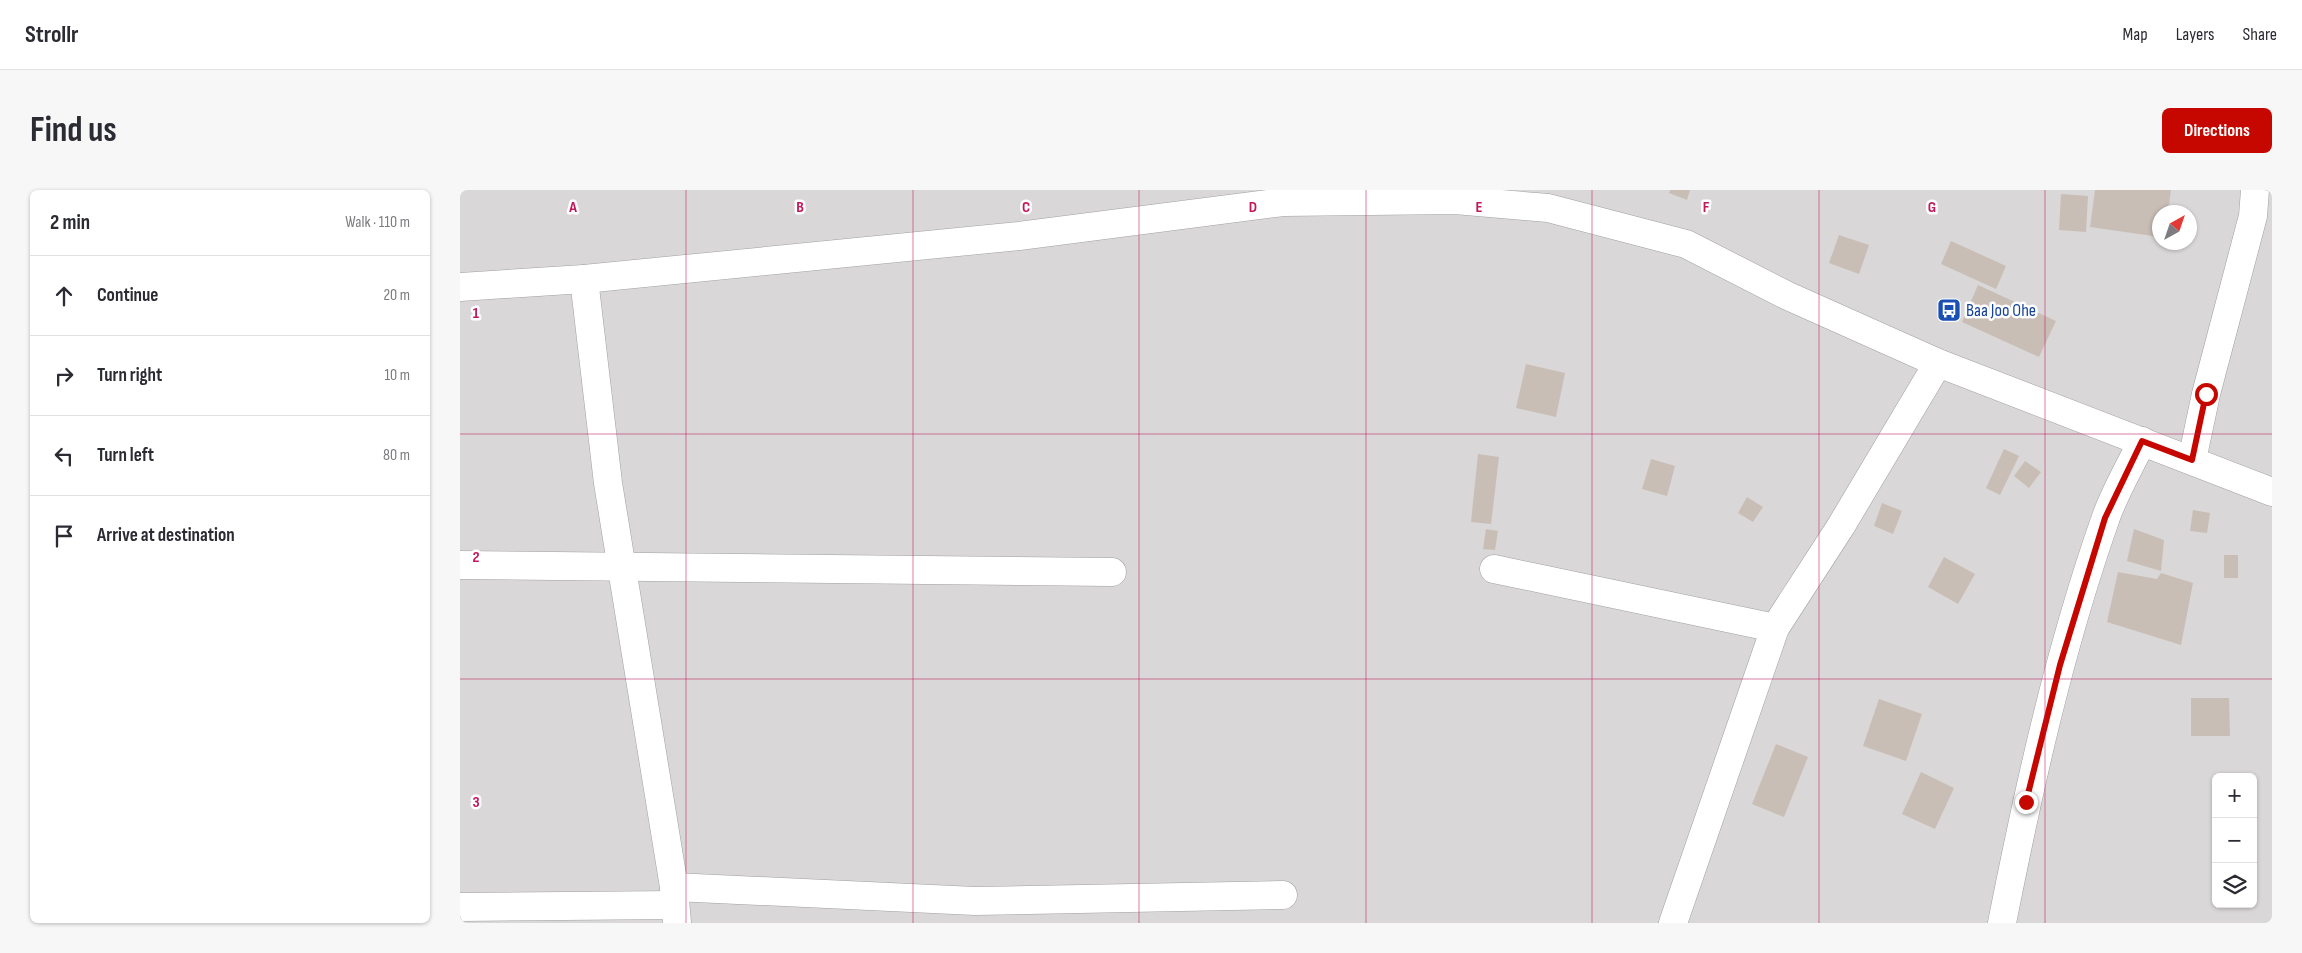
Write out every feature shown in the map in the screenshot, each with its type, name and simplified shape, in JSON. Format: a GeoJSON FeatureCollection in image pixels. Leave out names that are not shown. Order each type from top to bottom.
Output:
{"type":"FeatureCollection","features":[{"type":"Feature","properties":{"kind":"street"},"geometry":{"type":"LineString","coordinates":[[2192,460],[2206,394],[2253,216],[2255,190]]}},
{"type":"Feature","properties":{"kind":"street"},"geometry":{"type":"LineString","coordinates":[[460,287],[584,280],[1019,236],[1284,196],[1455,200],[1548,208],[1686,244],[1788,296],[1938,363],[2272,492]]}},
{"type":"Feature","properties":{"kind":"street"},"geometry":{"type":"LineString","coordinates":[[584,280],[608,484],[623,566],[676,905]]}},
{"type":"Feature","properties":{"kind":"street"},"geometry":{"type":"LineString","coordinates":[[1673,923],[1775,628],[1841,526],[1938,363]]}},
{"type":"Feature","properties":{"kind":"street"},"geometry":{"type":"LineString","coordinates":[[2002,923],[2026,802],[2060,665],[2105,518],[2142,441]]}},
{"type":"Feature","properties":{"kind":"street"},"geometry":{"type":"LineString","coordinates":[[460,565],[1112,572]]}},
{"type":"Feature","properties":{"kind":"street"},"geometry":{"type":"LineString","coordinates":[[1494,569],[1775,628]]}},
{"type":"Feature","properties":{"kind":"street"},"geometry":{"type":"LineString","coordinates":[[460,907],[975,901],[1283,895]]}},
{"type":"Feature","properties":{"kind":"shaded area"},"geometry":{"type":"Polygon","coordinates":[[[460,190],[2272,190],[2272,923],[460,923],[460,190]]]}},
{"type":"Feature","properties":{"kind":"building"},"geometry":{"type":"Polygon","coordinates":[[[1670,190],[1690,190],[1687,200],[1669,193],[1670,190]]]}},
{"type":"Feature","properties":{"kind":"building"},"geometry":{"type":"Polygon","coordinates":[[[2095,190],[2171,190],[2169,205],[2152,205],[2152,236],[2090,227],[2095,190]]]}},
{"type":"Feature","properties":{"kind":"building"},"geometry":{"type":"Polygon","coordinates":[[[2061,194],[2088,196],[2086,232],[2059,230],[2061,194]]]}},
{"type":"Feature","properties":{"kind":"building"},"geometry":{"type":"Polygon","coordinates":[[[1839,235],[1869,245],[1859,274],[1829,263],[1839,235]]]}},
{"type":"Feature","properties":{"kind":"building"},"geometry":{"type":"Polygon","coordinates":[[[1951,241],[2006,266],[1996,289],[1941,264],[1951,241]]]}},
{"type":"Feature","properties":{"kind":"building"},"geometry":{"type":"Polygon","coordinates":[[[1978,285],[2056,321],[2039,357],[1962,322],[1978,285]]]}},
{"type":"Feature","properties":{"kind":"building"},"geometry":{"type":"Polygon","coordinates":[[[1526,364],[1565,373],[1556,417],[1516,408],[1526,364]]]}},
{"type":"Feature","properties":{"kind":"building"},"geometry":{"type":"Polygon","coordinates":[[[2004,449],[2019,456],[2000,495],[1986,488],[2004,449]]]}},
{"type":"Feature","properties":{"kind":"building"},"geometry":{"type":"Polygon","coordinates":[[[1478,454],[1499,457],[1491,524],[1471,522],[1478,454]]]}},
{"type":"Feature","properties":{"kind":"building"},"geometry":{"type":"Polygon","coordinates":[[[1651,459],[1675,466],[1667,496],[1642,489],[1651,459]]]}},
{"type":"Feature","properties":{"kind":"building"},"geometry":{"type":"Polygon","coordinates":[[[2025,461],[2041,472],[2029,488],[2014,476],[2025,461]]]}},
{"type":"Feature","properties":{"kind":"building"},"geometry":{"type":"Polygon","coordinates":[[[1747,497],[1763,507],[1753,522],[1738,513],[1747,497]]]}},
{"type":"Feature","properties":{"kind":"building"},"geometry":{"type":"Polygon","coordinates":[[[1882,503],[1902,511],[1893,534],[1874,526],[1882,503]]]}},
{"type":"Feature","properties":{"kind":"building"},"geometry":{"type":"Polygon","coordinates":[[[2193,510],[2210,513],[2207,533],[2190,531],[2193,510]]]}},
{"type":"Feature","properties":{"kind":"building"},"geometry":{"type":"Polygon","coordinates":[[[1486,529],[1498,531],[1495,550],[1483,549],[1486,529]]]}},
{"type":"Feature","properties":{"kind":"building"},"geometry":{"type":"Polygon","coordinates":[[[2134,529],[2164,540],[2161,571],[2127,561],[2134,529]]]}},
{"type":"Feature","properties":{"kind":"building"},"geometry":{"type":"Polygon","coordinates":[[[2224,555],[2238,555],[2238,578],[2224,578],[2224,555]]]}},
{"type":"Feature","properties":{"kind":"building"},"geometry":{"type":"Polygon","coordinates":[[[1944,557],[1975,574],[1958,604],[1928,587],[1944,557]]]}},
{"type":"Feature","properties":{"kind":"building"},"geometry":{"type":"Polygon","coordinates":[[[2118,572],[2157,579],[2161,573],[2193,583],[2181,645],[2107,622],[2118,572]]]}},
{"type":"Feature","properties":{"kind":"building"},"geometry":{"type":"Polygon","coordinates":[[[2191,698],[2229,698],[2230,736],[2191,736],[2191,698]]]}},
{"type":"Feature","properties":{"kind":"building"},"geometry":{"type":"Polygon","coordinates":[[[1879,699],[1922,714],[1906,761],[1863,746],[1879,699]]]}},
{"type":"Feature","properties":{"kind":"building"},"geometry":{"type":"Polygon","coordinates":[[[1776,744],[1808,757],[1784,817],[1752,804],[1776,744]]]}},
{"type":"Feature","properties":{"kind":"building"},"geometry":{"type":"Polygon","coordinates":[[[1921,772],[1954,788],[1935,829],[1902,814],[1921,772]]]}},
{"type":"Feature","properties":{"kind":"place","name":"Baa Joo Ohe"},"geometry":{"type":"Point","coordinates":[1949,310]}},
{"type":"Feature","properties":{"kind":"route"},"geometry":{"type":"LineString","coordinates":[[2026,802],[2060,665],[2105,518],[2142,441],[2192,460],[2206,394]]}}]}
